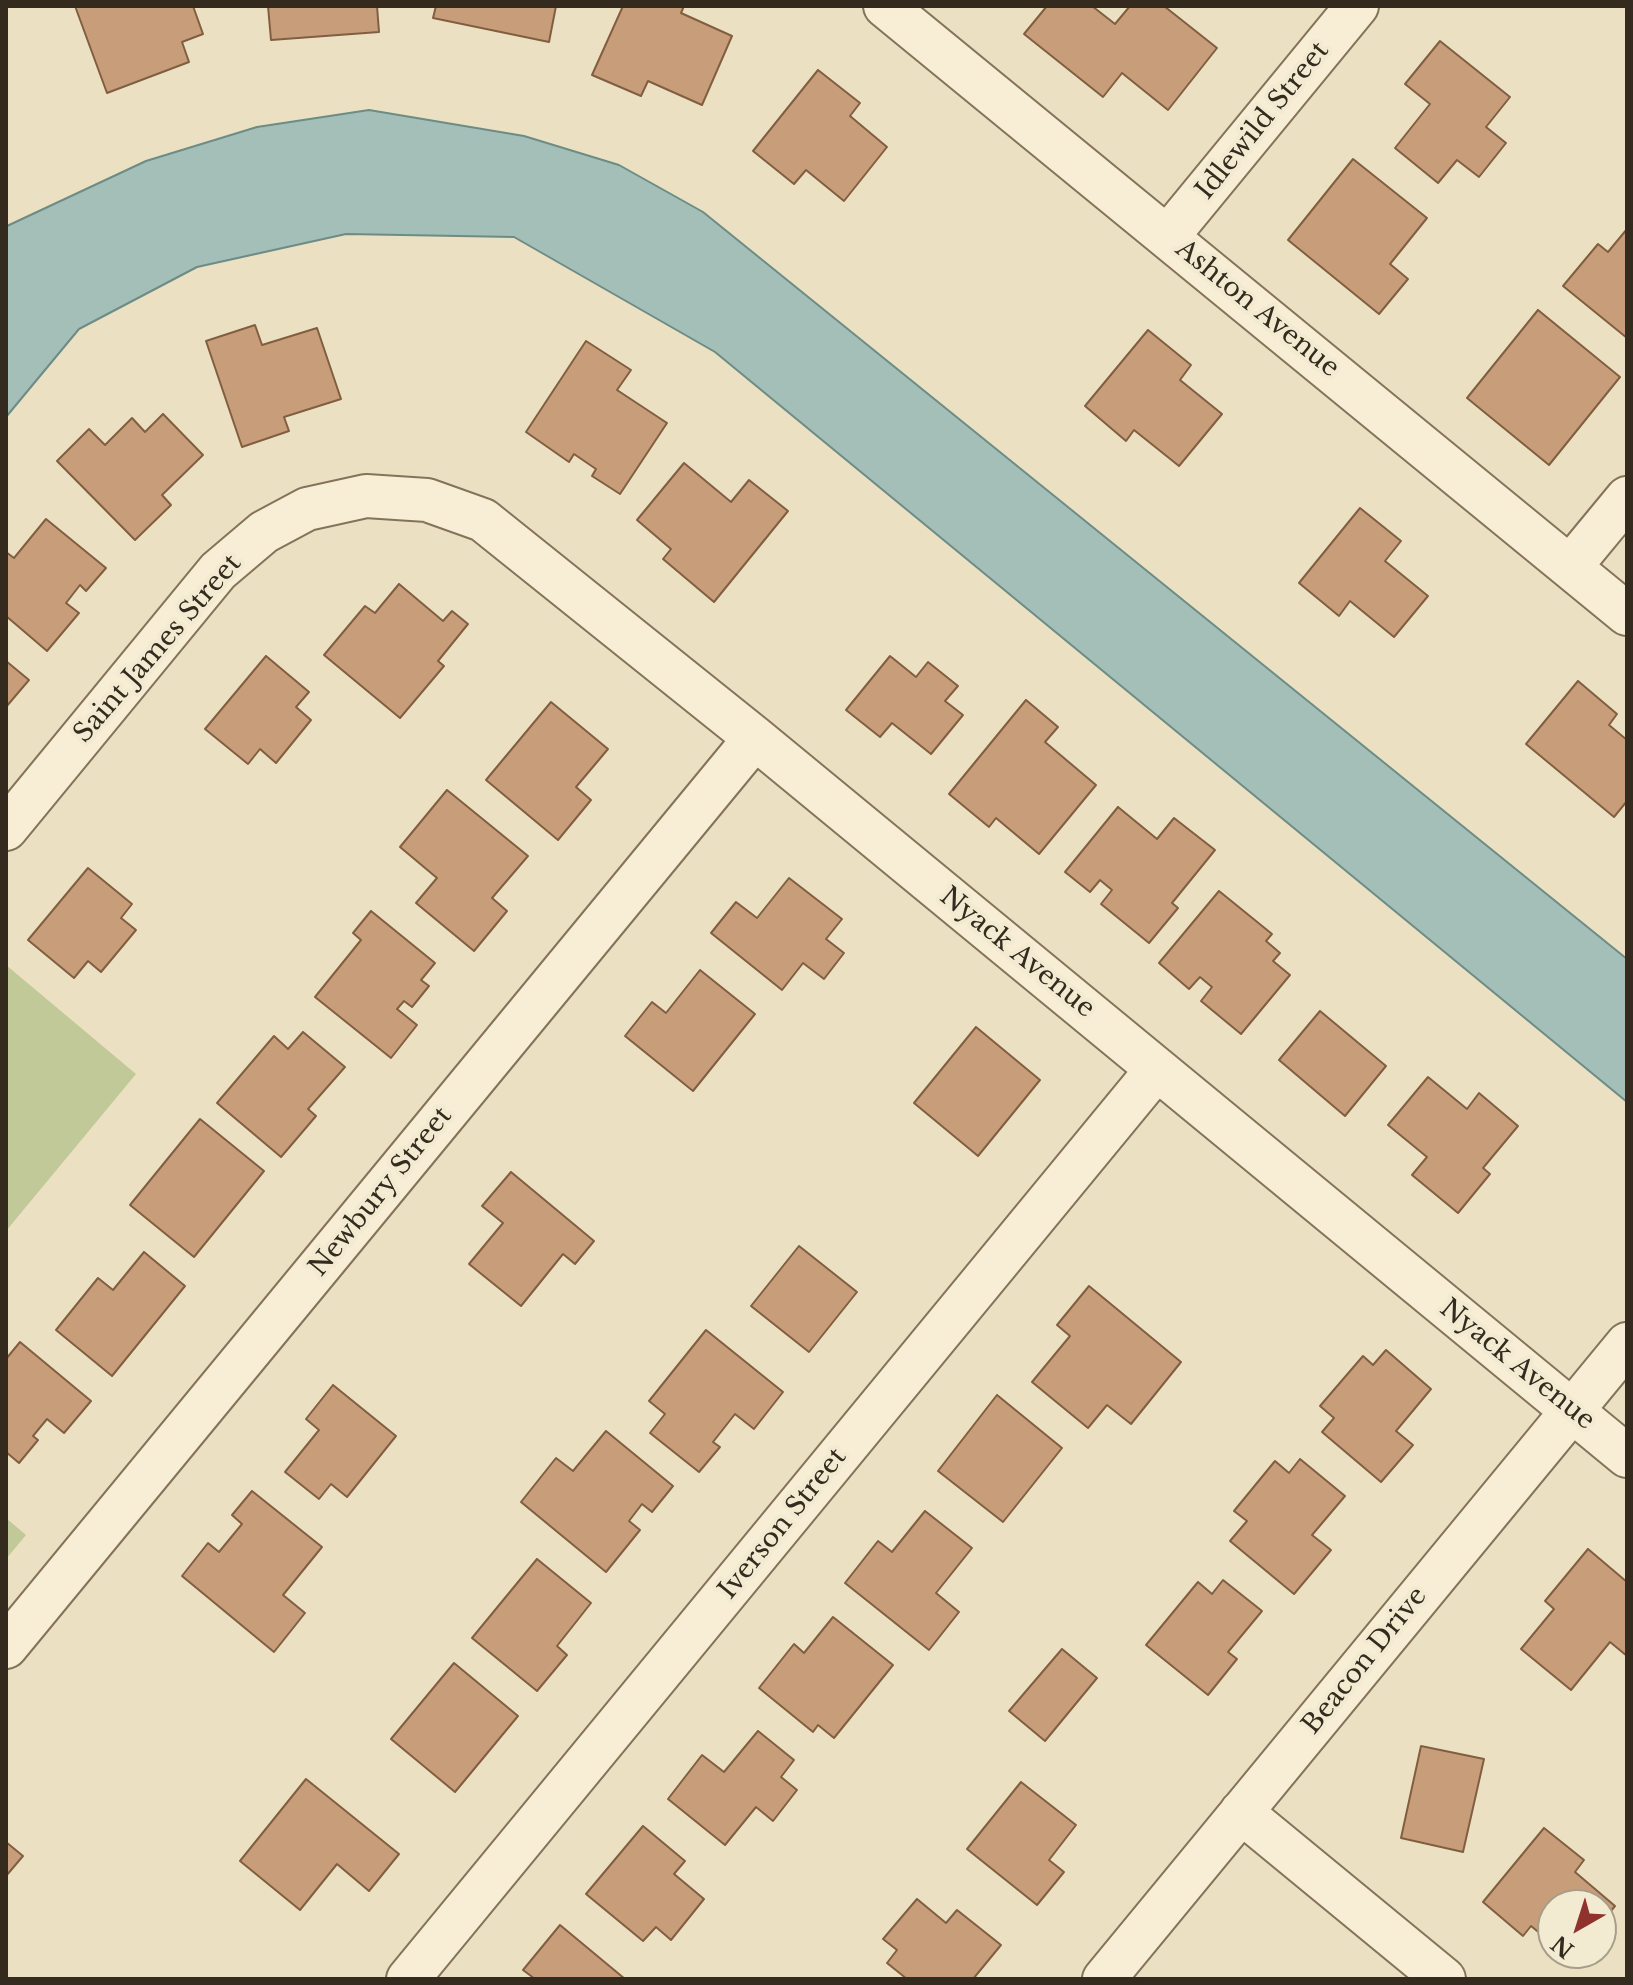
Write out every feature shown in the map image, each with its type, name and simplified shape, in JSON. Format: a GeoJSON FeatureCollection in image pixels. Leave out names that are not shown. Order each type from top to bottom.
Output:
{"type":"FeatureCollection","features":[{"type":"Feature","properties":{"kind":"street","name":"Ashton Avenue"},"geometry":{"type":"LineString","coordinates":[[885,6],[1627,614]]}},
{"type":"Feature","properties":{"kind":"street","name":"Idlewild Street"},"geometry":{"type":"LineString","coordinates":[[1168,236],[1357,6]]}},
{"type":"Feature","properties":{"kind":"street","name":"Saint James Street"},"geometry":{"type":"LineString","coordinates":[[6,829],[218,571],[264,532],[307,509],[366,496],[383,497]]}},
{"type":"Feature","properties":{"kind":"street","name":"Nyack Avenue"},"geometry":{"type":"LineString","coordinates":[[383,497],[427,500],[483,520],[755,738],[1627,1456]]}},
{"type":"Feature","properties":{"kind":"street"},"geometry":{"type":"LineString","coordinates":[[1570,567],[1627,498]]}},
{"type":"Feature","properties":{"kind":"street","name":"Newbury Street"},"geometry":{"type":"LineString","coordinates":[[6,1647],[755,738]]}},
{"type":"Feature","properties":{"kind":"street","name":"Iverson Street"},"geometry":{"type":"LineString","coordinates":[[408,1979],[1157,1069]]}},
{"type":"Feature","properties":{"kind":"street","name":"Beacon Drive"},"geometry":{"type":"LineString","coordinates":[[1104,1979],[1627,1344]]}},
{"type":"Feature","properties":{"kind":"street"},"geometry":{"type":"LineString","coordinates":[[1241,1812],[1444,1979]]}},
{"type":"Feature","properties":{"kind":"green space"},"geometry":{"type":"Polygon","coordinates":[[[6,965],[136,1074],[6,1231],[6,965]]]}},
{"type":"Feature","properties":{"kind":"green space"},"geometry":{"type":"Polygon","coordinates":[[[6,1518],[26,1535],[6,1559],[6,1518]]]}},
{"type":"Feature","properties":{"kind":"water"},"geometry":{"type":"Polygon","coordinates":[[[369,110],[524,136],[619,165],[703,212],[1627,959],[1627,1102],[715,352],[514,237],[346,234],[197,267],[79,329],[6,417],[7,226],[146,161],[257,127],[369,110]]]}},
{"type":"Feature","properties":{"kind":"building"},"geometry":{"type":"Polygon","coordinates":[[[75,6],[193,6],[203,34],[182,42],[189,62],[107,93],[75,6]]]}},
{"type":"Feature","properties":{"kind":"building"},"geometry":{"type":"Polygon","coordinates":[[[268,6],[377,6],[379,32],[271,40],[268,6]]]}},
{"type":"Feature","properties":{"kind":"building"},"geometry":{"type":"Polygon","coordinates":[[[436,6],[556,6],[549,42],[433,18],[436,6]]]}},
{"type":"Feature","properties":{"kind":"building"},"geometry":{"type":"Polygon","coordinates":[[[623,6],[684,6],[681,13],[732,36],[702,105],[648,81],[641,96],[592,75],[623,6]]]}},
{"type":"Feature","properties":{"kind":"building"},"geometry":{"type":"Polygon","coordinates":[[[1047,6],[1092,6],[1115,24],[1130,6],[1164,6],[1217,48],[1168,110],[1122,73],[1103,97],[1024,34],[1047,6]]]}},
{"type":"Feature","properties":{"kind":"building"},"geometry":{"type":"Polygon","coordinates":[[[1440,41],[1510,97],[1486,127],[1506,143],[1479,177],[1457,160],[1438,183],[1395,148],[1430,104],[1405,84],[1440,41]]]}},
{"type":"Feature","properties":{"kind":"building"},"geometry":{"type":"Polygon","coordinates":[[[818,70],[860,103],[850,116],[887,147],[844,201],[806,170],[794,184],[753,151],[818,70]]]}},
{"type":"Feature","properties":{"kind":"building"},"geometry":{"type":"Polygon","coordinates":[[[1353,159],[1427,218],[1390,264],[1408,279],[1379,314],[1288,240],[1353,159]]]}},
{"type":"Feature","properties":{"kind":"building"},"geometry":{"type":"Polygon","coordinates":[[[1627,229],[1627,338],[1563,286],[1598,244],[1608,252],[1627,229]]]}},
{"type":"Feature","properties":{"kind":"building"},"geometry":{"type":"Polygon","coordinates":[[[1538,310],[1620,377],[1549,465],[1467,398],[1538,310]]]}},
{"type":"Feature","properties":{"kind":"building"},"geometry":{"type":"Polygon","coordinates":[[[255,325],[262,345],[317,328],[341,399],[284,417],[289,431],[242,447],[206,341],[255,325]]]}},
{"type":"Feature","properties":{"kind":"building"},"geometry":{"type":"Polygon","coordinates":[[[1148,330],[1191,365],[1180,380],[1222,414],[1179,466],[1134,430],[1126,441],[1085,406],[1148,330]]]}},
{"type":"Feature","properties":{"kind":"building"},"geometry":{"type":"Polygon","coordinates":[[[586,341],[631,370],[617,390],[667,423],[620,494],[592,476],[596,469],[574,454],[569,462],[526,432],[586,341]]]}},
{"type":"Feature","properties":{"kind":"building"},"geometry":{"type":"Polygon","coordinates":[[[163,414],[203,455],[162,495],[171,505],[135,540],[57,461],[89,429],[105,445],[132,418],[145,432],[163,414]]]}},
{"type":"Feature","properties":{"kind":"building"},"geometry":{"type":"Polygon","coordinates":[[[684,463],[731,502],[749,480],[788,511],[714,602],[663,559],[671,549],[637,520],[684,463]]]}},
{"type":"Feature","properties":{"kind":"building"},"geometry":{"type":"Polygon","coordinates":[[[1360,508],[1401,541],[1385,561],[1428,596],[1394,637],[1350,601],[1339,616],[1299,583],[1360,508]]]}},
{"type":"Feature","properties":{"kind":"building"},"geometry":{"type":"Polygon","coordinates":[[[46,519],[106,568],[86,591],[80,585],[66,603],[79,613],[47,651],[6,616],[6,552],[14,558],[46,519]]]}},
{"type":"Feature","properties":{"kind":"building"},"geometry":{"type":"Polygon","coordinates":[[[399,584],[443,621],[452,611],[468,624],[438,661],[444,666],[400,718],[324,655],[365,606],[375,613],[399,584]]]}},
{"type":"Feature","properties":{"kind":"building"},"geometry":{"type":"Polygon","coordinates":[[[266,656],[309,692],[296,707],[311,720],[276,763],[260,749],[248,764],[205,729],[266,656]]]}},
{"type":"Feature","properties":{"kind":"building"},"geometry":{"type":"Polygon","coordinates":[[[890,656],[916,677],[928,662],[958,686],[945,701],[963,715],[931,754],[892,723],[880,737],[846,710],[890,656]]]}},
{"type":"Feature","properties":{"kind":"building"},"geometry":{"type":"Polygon","coordinates":[[[6,661],[29,680],[6,707],[6,661]]]}},
{"type":"Feature","properties":{"kind":"building"},"geometry":{"type":"Polygon","coordinates":[[[1578,681],[1617,714],[1609,725],[1627,740],[1627,801],[1614,817],[1526,744],[1578,681]]]}},
{"type":"Feature","properties":{"kind":"building"},"geometry":{"type":"Polygon","coordinates":[[[1026,700],[1058,727],[1045,742],[1096,785],[1039,854],[996,818],[989,827],[949,794],[1026,700]]]}},
{"type":"Feature","properties":{"kind":"building"},"geometry":{"type":"Polygon","coordinates":[[[551,702],[608,749],[576,787],[591,800],[558,840],[486,780],[551,702]]]}},
{"type":"Feature","properties":{"kind":"building"},"geometry":{"type":"Polygon","coordinates":[[[447,790],[528,856],[492,898],[507,911],[474,951],[416,903],[437,878],[400,847],[447,790]]]}},
{"type":"Feature","properties":{"kind":"building"},"geometry":{"type":"Polygon","coordinates":[[[1118,807],[1157,839],[1174,818],[1215,850],[1172,903],[1178,908],[1149,943],[1101,904],[1112,890],[1100,880],[1090,892],[1065,872],[1118,807]]]}},
{"type":"Feature","properties":{"kind":"building"},"geometry":{"type":"Polygon","coordinates":[[[88,868],[132,904],[121,918],[136,930],[101,972],[88,961],[74,978],[28,940],[88,868]]]}},
{"type":"Feature","properties":{"kind":"building"},"geometry":{"type":"Polygon","coordinates":[[[789,878],[842,919],[826,939],[844,953],[824,979],[803,963],[782,990],[711,933],[736,902],[757,918],[789,878]]]}},
{"type":"Feature","properties":{"kind":"building"},"geometry":{"type":"Polygon","coordinates":[[[1219,891],[1272,934],[1266,941],[1280,953],[1273,961],[1290,975],[1241,1034],[1201,1001],[1212,987],[1200,977],[1189,989],[1159,963],[1219,891]]]}},
{"type":"Feature","properties":{"kind":"building"},"geometry":{"type":"Polygon","coordinates":[[[371,911],[435,963],[421,980],[429,986],[412,1007],[404,1001],[397,1009],[417,1025],[391,1058],[315,997],[361,940],[353,933],[371,911]]]}},
{"type":"Feature","properties":{"kind":"building"},"geometry":{"type":"Polygon","coordinates":[[[700,970],[755,1014],[693,1091],[625,1036],[652,1002],[666,1013],[700,970]]]}},
{"type":"Feature","properties":{"kind":"building"},"geometry":{"type":"Polygon","coordinates":[[[1320,1011],[1386,1066],[1345,1116],[1279,1060],[1320,1011]]]}},
{"type":"Feature","properties":{"kind":"building"},"geometry":{"type":"Polygon","coordinates":[[[976,1027],[1040,1080],[978,1156],[914,1103],[976,1027]]]}},
{"type":"Feature","properties":{"kind":"building"},"geometry":{"type":"Polygon","coordinates":[[[303,1032],[345,1067],[308,1109],[316,1116],[281,1157],[217,1103],[274,1036],[288,1049],[303,1032]]]}},
{"type":"Feature","properties":{"kind":"building"},"geometry":{"type":"Polygon","coordinates":[[[1428,1077],[1467,1109],[1479,1093],[1518,1126],[1483,1168],[1490,1174],[1458,1213],[1412,1175],[1427,1157],[1388,1125],[1428,1077]]]}},
{"type":"Feature","properties":{"kind":"building"},"geometry":{"type":"Polygon","coordinates":[[[200,1119],[264,1171],[194,1257],[130,1205],[200,1119]]]}},
{"type":"Feature","properties":{"kind":"building"},"geometry":{"type":"Polygon","coordinates":[[[511,1172],[594,1241],[575,1264],[563,1254],[521,1306],[469,1264],[503,1223],[482,1206],[511,1172]]]}},
{"type":"Feature","properties":{"kind":"building"},"geometry":{"type":"Polygon","coordinates":[[[799,1246],[857,1292],[809,1352],[751,1306],[799,1246]]]}},
{"type":"Feature","properties":{"kind":"building"},"geometry":{"type":"Polygon","coordinates":[[[144,1252],[185,1286],[112,1376],[56,1330],[98,1278],[113,1290],[144,1252]]]}},
{"type":"Feature","properties":{"kind":"building"},"geometry":{"type":"Polygon","coordinates":[[[1089,1286],[1181,1362],[1131,1424],[1107,1405],[1088,1428],[1032,1382],[1070,1336],[1057,1325],[1089,1286]]]}},
{"type":"Feature","properties":{"kind":"building"},"geometry":{"type":"Polygon","coordinates":[[[706,1330],[783,1392],[754,1429],[735,1414],[713,1442],[720,1447],[699,1472],[650,1433],[665,1414],[649,1401],[706,1330]]]}},
{"type":"Feature","properties":{"kind":"building"},"geometry":{"type":"Polygon","coordinates":[[[20,1342],[91,1401],[64,1433],[47,1419],[33,1436],[38,1440],[19,1463],[6,1452],[6,1359],[20,1342]]]}},
{"type":"Feature","properties":{"kind":"building"},"geometry":{"type":"Polygon","coordinates":[[[1386,1350],[1431,1389],[1396,1431],[1413,1445],[1381,1482],[1322,1432],[1334,1418],[1320,1406],[1363,1356],[1373,1365],[1386,1350]]]}},
{"type":"Feature","properties":{"kind":"building"},"geometry":{"type":"Polygon","coordinates":[[[333,1385],[396,1436],[347,1497],[331,1484],[319,1499],[285,1472],[319,1430],[306,1419],[333,1385]]]}},
{"type":"Feature","properties":{"kind":"building"},"geometry":{"type":"Polygon","coordinates":[[[997,1395],[1062,1448],[1003,1522],[938,1471],[997,1395]]]}},
{"type":"Feature","properties":{"kind":"building"},"geometry":{"type":"Polygon","coordinates":[[[606,1431],[673,1486],[652,1512],[642,1504],[629,1521],[640,1530],[606,1572],[521,1502],[556,1458],[573,1471],[606,1431]]]}},
{"type":"Feature","properties":{"kind":"building"},"geometry":{"type":"Polygon","coordinates":[[[1300,1459],[1345,1496],[1312,1535],[1331,1550],[1294,1594],[1230,1541],[1247,1521],[1234,1511],[1275,1461],[1289,1473],[1300,1459]]]}},
{"type":"Feature","properties":{"kind":"building"},"geometry":{"type":"Polygon","coordinates":[[[252,1491],[322,1547],[283,1595],[305,1613],[274,1652],[182,1576],[208,1543],[219,1552],[242,1524],[232,1515],[252,1491]]]}},
{"type":"Feature","properties":{"kind":"building"},"geometry":{"type":"Polygon","coordinates":[[[925,1511],[972,1548],[936,1593],[959,1612],[929,1650],[845,1583],[878,1541],[892,1552],[925,1511]]]}},
{"type":"Feature","properties":{"kind":"building"},"geometry":{"type":"Polygon","coordinates":[[[1588,1549],[1627,1582],[1627,1656],[1610,1642],[1571,1690],[1521,1649],[1554,1609],[1545,1601],[1588,1549]]]}},
{"type":"Feature","properties":{"kind":"building"},"geometry":{"type":"Polygon","coordinates":[[[537,1559],[591,1603],[557,1646],[567,1655],[537,1691],[472,1638],[537,1559]]]}},
{"type":"Feature","properties":{"kind":"building"},"geometry":{"type":"Polygon","coordinates":[[[1223,1580],[1262,1611],[1228,1652],[1237,1659],[1208,1695],[1146,1645],[1198,1582],[1212,1594],[1223,1580]]]}},
{"type":"Feature","properties":{"kind":"building"},"geometry":{"type":"Polygon","coordinates":[[[833,1617],[893,1665],[834,1738],[818,1725],[813,1732],[759,1688],[794,1644],[804,1653],[833,1617]]]}},
{"type":"Feature","properties":{"kind":"building"},"geometry":{"type":"Polygon","coordinates":[[[1062,1649],[1097,1678],[1045,1741],[1009,1711],[1062,1649]]]}},
{"type":"Feature","properties":{"kind":"building"},"geometry":{"type":"Polygon","coordinates":[[[454,1663],[518,1716],[455,1792],[391,1739],[454,1663]]]}},
{"type":"Feature","properties":{"kind":"building"},"geometry":{"type":"Polygon","coordinates":[[[758,1731],[794,1760],[781,1777],[797,1790],[773,1821],[756,1807],[725,1845],[668,1799],[702,1755],[724,1772],[758,1731]]]}},
{"type":"Feature","properties":{"kind":"building"},"geometry":{"type":"Polygon","coordinates":[[[1421,1746],[1484,1759],[1463,1852],[1401,1838],[1421,1746]]]}},
{"type":"Feature","properties":{"kind":"building"},"geometry":{"type":"Polygon","coordinates":[[[306,1779],[399,1854],[369,1891],[337,1864],[300,1910],[240,1861],[306,1779]]]}},
{"type":"Feature","properties":{"kind":"building"},"geometry":{"type":"Polygon","coordinates":[[[1021,1782],[1076,1825],[1049,1860],[1064,1872],[1037,1905],[967,1849],[1021,1782]]]}},
{"type":"Feature","properties":{"kind":"building"},"geometry":{"type":"Polygon","coordinates":[[[643,1826],[685,1861],[674,1874],[704,1899],[671,1940],[656,1927],[643,1941],[586,1894],[643,1826]]]}},
{"type":"Feature","properties":{"kind":"building"},"geometry":{"type":"Polygon","coordinates":[[[1544,1828],[1584,1860],[1575,1872],[1595,1889],[1537,1889],[1537,1931],[1531,1926],[1523,1936],[1483,1902],[1544,1828]]]}},
{"type":"Feature","properties":{"kind":"building"},"geometry":{"type":"Polygon","coordinates":[[[6,1842],[23,1856],[6,1876],[6,1842]]]}},
{"type":"Feature","properties":{"kind":"building"},"geometry":{"type":"Polygon","coordinates":[[[917,1899],[946,1923],[957,1910],[1001,1945],[973,1979],[907,1979],[887,1963],[897,1950],[883,1939],[917,1899]]]}},
{"type":"Feature","properties":{"kind":"building"},"geometry":{"type":"Polygon","coordinates":[[[560,1925],[625,1979],[535,1979],[523,1970],[560,1925]]]}}]}
